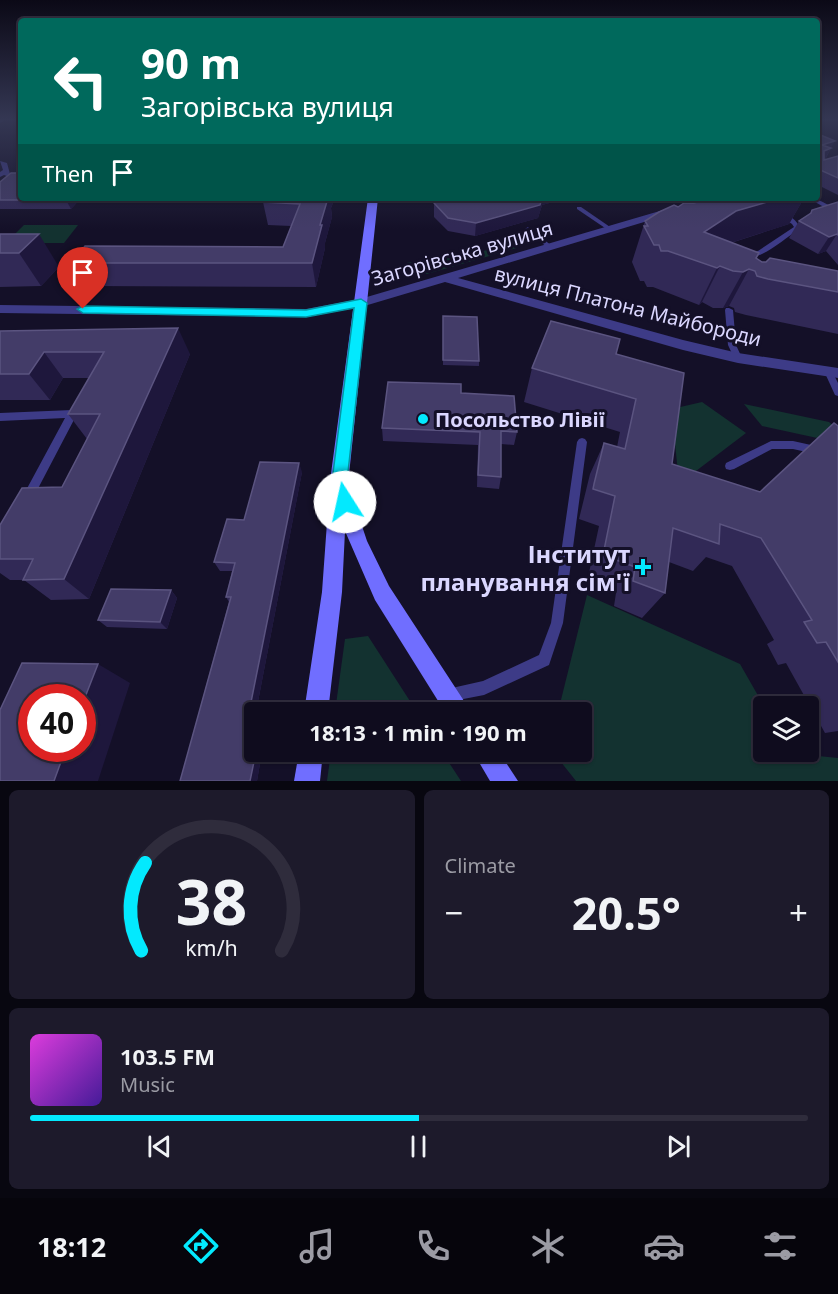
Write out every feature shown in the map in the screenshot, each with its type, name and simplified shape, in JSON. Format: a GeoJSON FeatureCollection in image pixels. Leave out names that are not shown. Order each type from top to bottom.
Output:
{"type":"FeatureCollection","features":[{"type":"Feature","properties":{"kind":"street"},"geometry":{"type":"LineString","coordinates":[[317,702],[332,592],[339,481],[373,201]]}},
{"type":"Feature","properties":{"kind":"street","name":"Загорівська вулиця"},"geometry":{"type":"LineString","coordinates":[[0,309],[306,313],[361,303],[682,208]]}},
{"type":"Feature","properties":{"kind":"street","name":"вулиця Платона Майбороди"},"geometry":{"type":"LineString","coordinates":[[445,278],[663,340],[738,358],[833,372]]}},
{"type":"Feature","properties":{"kind":"street"},"geometry":{"type":"LineString","coordinates":[[339,481],[358,543],[382,593],[451,702]]}},
{"type":"Feature","properties":{"kind":"street"},"geometry":{"type":"LineString","coordinates":[[307,781],[310,762]]}},
{"type":"Feature","properties":{"kind":"street"},"geometry":{"type":"LineString","coordinates":[[492,762],[505,781]]}},
{"type":"Feature","properties":{"kind":"lane"},"geometry":{"type":"LineString","coordinates":[[0,163],[5,164],[7,176],[18,178]]}},
{"type":"Feature","properties":{"kind":"lane"},"geometry":{"type":"LineString","coordinates":[[0,175],[6,171]]}},
{"type":"Feature","properties":{"kind":"lane"},"geometry":{"type":"LineString","coordinates":[[816,201],[838,213]]}},
{"type":"Feature","properties":{"kind":"lane"},"geometry":{"type":"LineString","coordinates":[[579,208],[609,229]]}},
{"type":"Feature","properties":{"kind":"lane"},"geometry":{"type":"LineString","coordinates":[[741,259],[760,252],[797,228],[795,223],[774,210]]}},
{"type":"Feature","properties":{"kind":"lane"},"geometry":{"type":"LineString","coordinates":[[528,229],[550,247]]}},
{"type":"Feature","properties":{"kind":"lane"},"geometry":{"type":"LineString","coordinates":[[729,310],[732,345],[738,358]]}},
{"type":"Feature","properties":{"kind":"lane"},"geometry":{"type":"LineString","coordinates":[[833,372],[838,393]]}},
{"type":"Feature","properties":{"kind":"lane"},"geometry":{"type":"LineString","coordinates":[[0,417],[72,414],[25,503]]}},
{"type":"Feature","properties":{"kind":"lane"},"geometry":{"type":"LineString","coordinates":[[446,695],[484,688],[544,660],[557,623],[582,442]]}},
{"type":"Feature","properties":{"kind":"lane"},"geometry":{"type":"LineString","coordinates":[[730,466],[771,445],[793,445],[838,455]]}},
{"type":"Feature","properties":{"kind":"green space"},"geometry":{"type":"Polygon","coordinates":[[[24,225],[78,225],[64,243],[6,243],[24,225]]]}},
{"type":"Feature","properties":{"kind":"green space"},"geometry":{"type":"Polygon","coordinates":[[[512,243],[517,248],[427,274],[415,274],[407,262],[426,262],[459,253],[462,257],[512,243]]]}},
{"type":"Feature","properties":{"kind":"green space"},"geometry":{"type":"Polygon","coordinates":[[[702,402],[746,433],[696,471],[678,472],[673,425],[676,408],[702,402]]]}},
{"type":"Feature","properties":{"kind":"green space"},"geometry":{"type":"Polygon","coordinates":[[[744,404],[829,422],[838,430],[831,441],[762,426],[744,404]]]}},
{"type":"Feature","properties":{"kind":"green space"},"geometry":{"type":"Polygon","coordinates":[[[587,595],[740,664],[758,696],[753,696],[753,762],[819,762],[819,756],[838,758],[838,781],[576,781],[561,762],[592,762],[592,702],[560,702],[587,595]]]}},
{"type":"Feature","properties":{"kind":"green space"},"geometry":{"type":"Polygon","coordinates":[[[368,636],[411,702],[336,702],[345,639],[368,636]]]}},
{"type":"Feature","properties":{"kind":"green space"},"geometry":{"type":"Polygon","coordinates":[[[330,762],[449,762],[461,781],[327,781],[330,762]]]}},
{"type":"Feature","properties":{"kind":"building"},"geometry":{"type":"Polygon","coordinates":[[[820,155],[824,155],[824,160],[838,156],[838,178],[820,170],[820,155]]]}},
{"type":"Feature","properties":{"kind":"building"},"geometry":{"type":"Polygon","coordinates":[[[11,173],[18,173],[18,200],[0,200],[0,182],[11,173]]]}},
{"type":"Feature","properties":{"kind":"building"},"geometry":{"type":"Polygon","coordinates":[[[327,201],[312,263],[72,263],[85,246],[283,247],[300,204],[263,202],[327,201]]]}},
{"type":"Feature","properties":{"kind":"building"},"geometry":{"type":"Polygon","coordinates":[[[436,201],[541,201],[540,205],[476,223],[448,218],[434,203],[436,201]]]}},
{"type":"Feature","properties":{"kind":"building"},"geometry":{"type":"Polygon","coordinates":[[[701,201],[771,201],[736,211],[704,232],[759,253],[756,258],[762,262],[770,258],[838,271],[838,292],[768,279],[757,276],[755,271],[749,269],[743,272],[720,266],[717,268],[668,251],[661,251],[659,245],[654,245],[644,226],[648,226],[645,221],[674,205],[678,207],[684,203],[701,201]]]}},
{"type":"Feature","properties":{"kind":"building"},"geometry":{"type":"Polygon","coordinates":[[[838,202],[838,235],[829,237],[799,221],[812,210],[838,202]]]}},
{"type":"Feature","properties":{"kind":"building"},"geometry":{"type":"Polygon","coordinates":[[[0,234],[39,234],[19,253],[0,253],[0,234]]]}},
{"type":"Feature","properties":{"kind":"building"},"geometry":{"type":"Polygon","coordinates":[[[443,316],[477,317],[479,361],[443,360],[443,316]]]}},
{"type":"Feature","properties":{"kind":"building"},"geometry":{"type":"Polygon","coordinates":[[[551,321],[620,339],[616,354],[684,373],[672,464],[760,492],[834,423],[838,426],[838,662],[826,642],[817,643],[804,622],[812,620],[761,538],[720,524],[719,544],[673,528],[665,593],[633,581],[635,567],[603,555],[615,496],[593,489],[594,484],[604,443],[625,449],[636,399],[532,368],[551,321]]]}},
{"type":"Feature","properties":{"kind":"building"},"geometry":{"type":"Polygon","coordinates":[[[178,328],[64,579],[23,580],[33,559],[0,559],[0,525],[22,488],[62,487],[100,414],[68,414],[104,352],[44,352],[29,374],[0,374],[0,331],[178,328]]]}},
{"type":"Feature","properties":{"kind":"building"},"geometry":{"type":"Polygon","coordinates":[[[388,382],[461,384],[461,393],[514,396],[517,432],[501,431],[501,477],[478,475],[480,432],[382,428],[388,382]]]}},
{"type":"Feature","properties":{"kind":"building"},"geometry":{"type":"Polygon","coordinates":[[[260,462],[299,463],[251,702],[244,702],[244,762],[254,762],[250,781],[180,781],[231,597],[226,597],[235,563],[214,562],[227,519],[244,520],[260,462]]]}},
{"type":"Feature","properties":{"kind":"building"},"geometry":{"type":"Polygon","coordinates":[[[111,589],[171,590],[160,622],[98,620],[111,589]]]}},
{"type":"Feature","properties":{"kind":"building"},"geometry":{"type":"Polygon","coordinates":[[[22,663],[98,664],[90,684],[18,684],[18,762],[61,762],[54,781],[0,781],[0,710],[22,663]]]}},
{"type":"Feature","properties":{"kind":"place","name":"Посольство Лівії"},"geometry":{"type":"Point","coordinates":[423,419]}},
{"type":"Feature","properties":{"kind":"place","name":"Інститут планування сім'ї"},"geometry":{"type":"Point","coordinates":[643,567]}},
{"type":"Feature","properties":{"kind":"route"},"geometry":{"type":"LineString","coordinates":[[83,309],[306,313],[361,303],[339,481],[345,502]]}}]}
